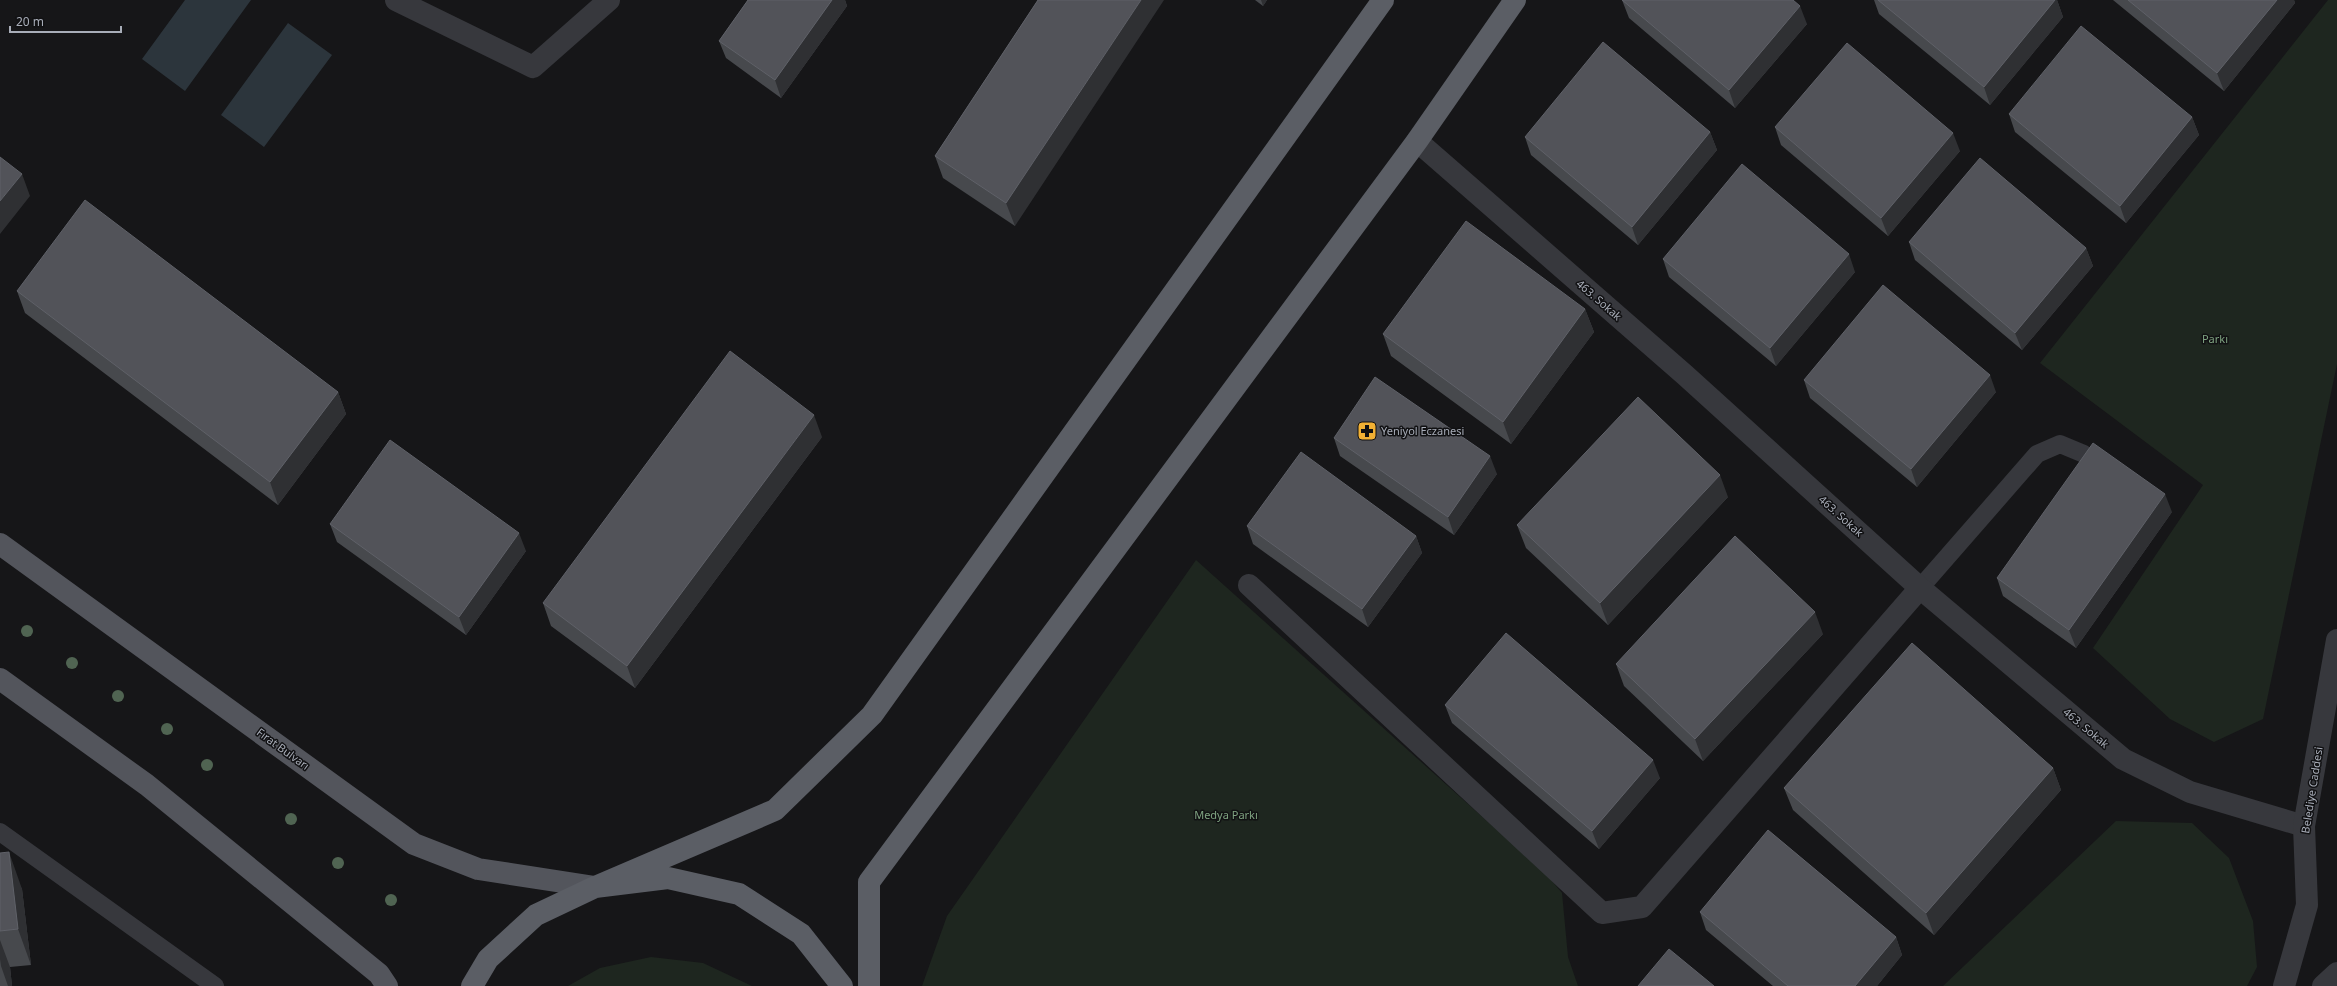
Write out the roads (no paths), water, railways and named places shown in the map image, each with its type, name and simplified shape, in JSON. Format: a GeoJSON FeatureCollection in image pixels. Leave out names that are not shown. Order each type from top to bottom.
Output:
{"type":"FeatureCollection","features":[{"type":"Feature","properties":{"kind":"highway"},"geometry":{"type":"LineString","coordinates":[[472,986],[488,959],[536,915],[595,886],[775,810],[872,715],[1383,0]]}},
{"type":"Feature","properties":{"kind":"highway"},"geometry":{"type":"LineString","coordinates":[[869,986],[869,882],[1417,141],[1515,0]]}},
{"type":"Feature","properties":{"kind":"highway"},"geometry":{"type":"LineString","coordinates":[[595,886],[668,878],[739,894],[801,934],[842,986]]}},
{"type":"Feature","properties":{"kind":"main road","name":"Fırat Bulvarı"},"geometry":{"type":"LineString","coordinates":[[0,544],[414,844],[478,868],[595,886]]}},
{"type":"Feature","properties":{"kind":"main road"},"geometry":{"type":"LineString","coordinates":[[0,679],[147,785],[379,974],[387,986]]}},
{"type":"Feature","properties":{"kind":"street"},"geometry":{"type":"LineString","coordinates":[[396,0],[533,67],[609,0]]}},
{"type":"Feature","properties":{"kind":"street","name":"463. Sokak"},"geometry":{"type":"LineString","coordinates":[[1417,141],[1685,375],[1920,588],[2123,759],[2190,792],[2304,826]]}},
{"type":"Feature","properties":{"kind":"street"},"geometry":{"type":"LineString","coordinates":[[1249,585],[1602,913],[1642,907],[1920,588]]}},
{"type":"Feature","properties":{"kind":"street","name":"Belediye Caddesi"},"geometry":{"type":"LineString","coordinates":[[2284,986],[2306,905],[2304,826],[2337,640]]}},
{"type":"Feature","properties":{"kind":"street"},"geometry":{"type":"LineString","coordinates":[[2323,986],[2337,973]]}},
{"type":"Feature","properties":{"kind":"lane"},"geometry":{"type":"LineString","coordinates":[[1920,588],[2038,454],[2060,444],[2084,454]]}},
{"type":"Feature","properties":{"kind":"lane"},"geometry":{"type":"LineString","coordinates":[[0,832],[215,986]]}},
{"type":"Feature","properties":{"kind":"place","name":"Yeniyol Eczanesi"},"geometry":{"type":"Point","coordinates":[1367,431]}},
{"type":"Feature","properties":{"kind":"park label","name":"Parkı"},"geometry":{"type":"Point","coordinates":[2215,339]}},
{"type":"Feature","properties":{"kind":"park label","name":"Medya Parkı"},"geometry":{"type":"Point","coordinates":[1226,815]}}]}
